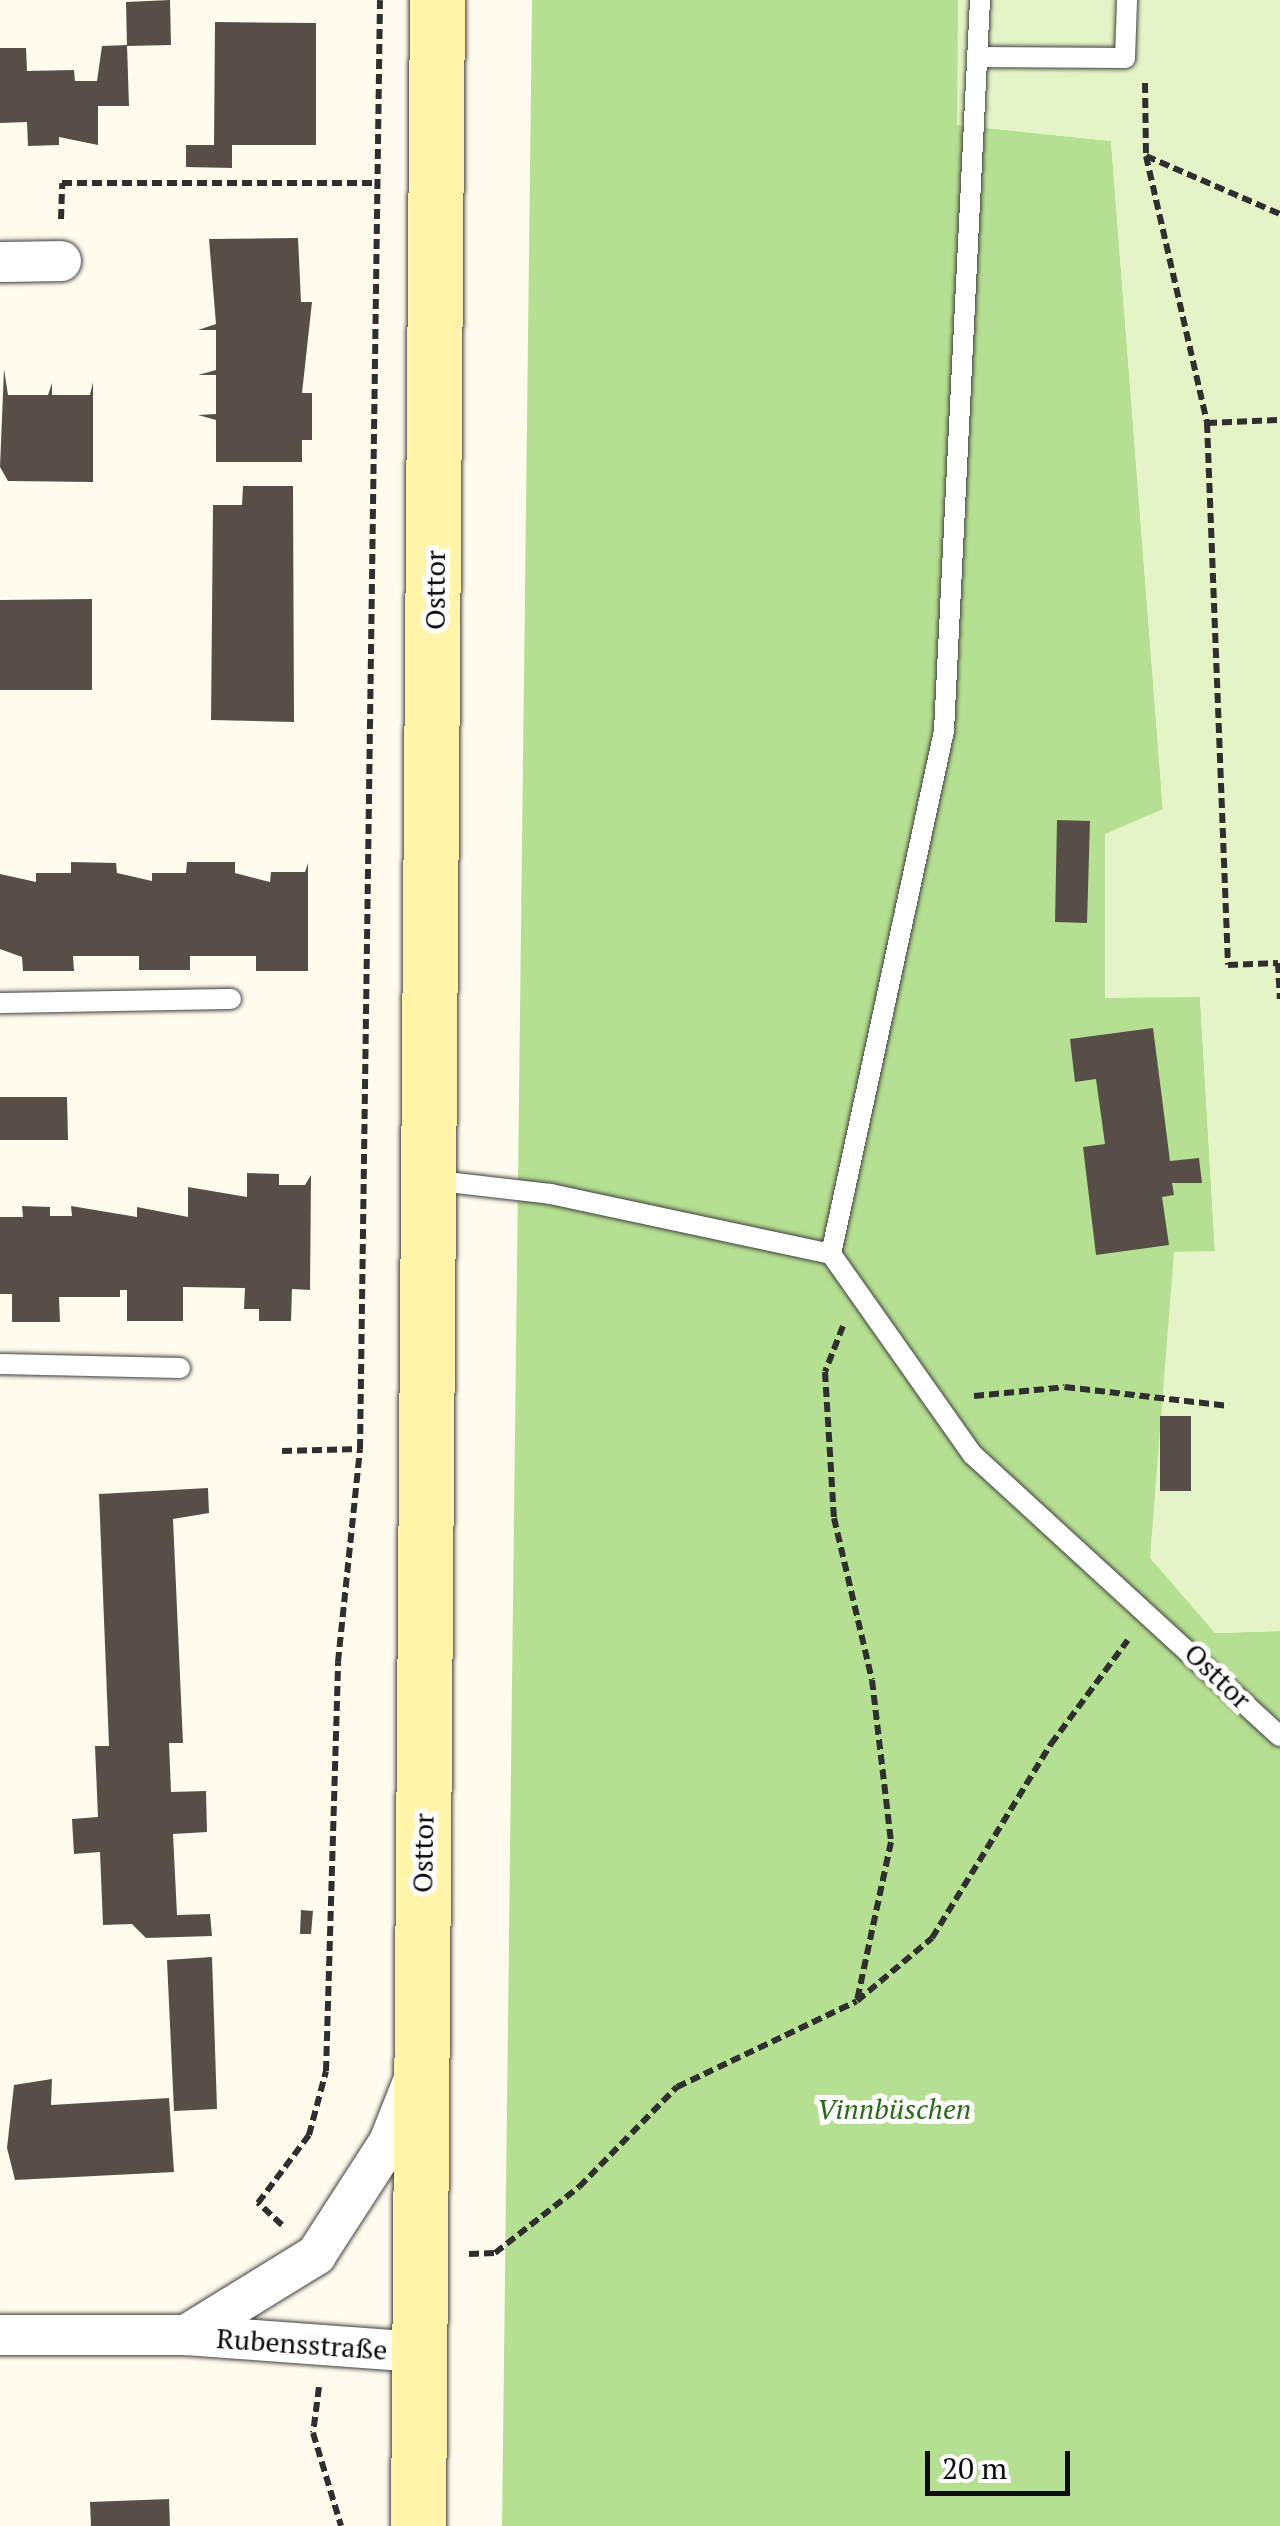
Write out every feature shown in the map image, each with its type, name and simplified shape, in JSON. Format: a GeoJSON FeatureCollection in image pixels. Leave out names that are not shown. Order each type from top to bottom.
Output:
{"type":"FeatureCollection","features":[{"type":"Feature","properties":{"kind":"main road","name":"Osttor"},"geometry":{"type":"LineString","coordinates":[[418,2526],[437,0]]}},
{"type":"Feature","properties":{"kind":"street"},"geometry":{"type":"LineString","coordinates":[[0,262],[61,261]]}},
{"type":"Feature","properties":{"kind":"street","name":"Rubensstraße"},"geometry":{"type":"LineString","coordinates":[[186,2335],[316,2255],[389,2142],[419,2065]]}},
{"type":"Feature","properties":{"kind":"street","name":"Rubensstraße"},"geometry":{"type":"LineString","coordinates":[[0,2335],[186,2335],[418,2352]]}},
{"type":"Feature","properties":{"kind":"lane"},"geometry":{"type":"LineString","coordinates":[[430,1180],[551,1194],[831,1254],[944,732],[980,0]]}},
{"type":"Feature","properties":{"kind":"lane"},"geometry":{"type":"LineString","coordinates":[[978,57],[1125,58],[1127,0]]}},
{"type":"Feature","properties":{"kind":"lane"},"geometry":{"type":"LineString","coordinates":[[0,1003],[232,999]]}},
{"type":"Feature","properties":{"kind":"lane","name":"Osttor"},"geometry":{"type":"LineString","coordinates":[[831,1254],[868,1296],[928,1400],[974,1455],[1149,1610],[1280,1736]]}},
{"type":"Feature","properties":{"kind":"lane"},"geometry":{"type":"LineString","coordinates":[[0,1364],[180,1368]]}},
{"type":"Feature","properties":{"kind":"path"},"geometry":{"type":"LineString","coordinates":[[316,2255],[258,2203],[309,2135],[326,2072],[338,1662],[360,1449],[380,0]]}},
{"type":"Feature","properties":{"kind":"path"},"geometry":{"type":"LineString","coordinates":[[1145,78],[1146,156],[1207,423],[1228,965],[1279,963],[1280,999]]}},
{"type":"Feature","properties":{"kind":"path"},"geometry":{"type":"LineString","coordinates":[[1146,156],[1280,214]]}},
{"type":"Feature","properties":{"kind":"path"},"geometry":{"type":"LineString","coordinates":[[61,261],[62,182],[379,183]]}},
{"type":"Feature","properties":{"kind":"path"},"geometry":{"type":"LineString","coordinates":[[1207,423],[1280,420]]}},
{"type":"Feature","properties":{"kind":"path"},"geometry":{"type":"LineString","coordinates":[[857,2001],[891,1842],[872,1680],[834,1518],[824,1372],[838,1332],[868,1296]]}},
{"type":"Feature","properties":{"kind":"path"},"geometry":{"type":"LineString","coordinates":[[928,1400],[1065,1387],[1229,1406]]}},
{"type":"Feature","properties":{"kind":"path"},"geometry":{"type":"LineString","coordinates":[[282,1451],[360,1449]]}},
{"type":"Feature","properties":{"kind":"path"},"geometry":{"type":"LineString","coordinates":[[418,2256],[495,2253],[579,2187],[678,2087],[857,2001],[932,1938],[1040,1760],[1149,1610]]}},
{"type":"Feature","properties":{"kind":"path"},"geometry":{"type":"LineString","coordinates":[[324,2346],[313,2433],[341,2526]]}},
{"type":"Feature","properties":{"kind":"green space","name":"Vinnbüschen"},"geometry":{"type":"Polygon","coordinates":[[[532,0],[958,0],[958,125],[1111,141],[1163,810],[1105,997],[1200,996],[1215,1252],[1174,1252],[1215,1633],[1280,1631],[1280,2526],[502,2526],[532,0]]]}},
{"type":"Feature","properties":{"kind":"green space"},"geometry":{"type":"Polygon","coordinates":[[[958,0],[1280,0],[1280,1631],[1215,1633],[1150,1558],[1174,1252],[1215,1251],[1200,997],[1105,998],[1105,834],[1163,809],[1111,141],[957,125],[958,0]]]}},
{"type":"Feature","properties":{"kind":"building"},"geometry":{"type":"Polygon","coordinates":[[[170,0],[171,45],[127,46],[126,2],[170,0]]]}},
{"type":"Feature","properties":{"kind":"building"},"geometry":{"type":"Polygon","coordinates":[[[215,22],[316,23],[316,145],[232,145],[232,168],[186,167],[186,145],[214,145],[215,22]]]}},
{"type":"Feature","properties":{"kind":"building"},"geometry":{"type":"Polygon","coordinates":[[[127,45],[129,106],[98,106],[98,145],[59,137],[59,145],[28,146],[27,122],[0,123],[0,48],[26,48],[27,71],[74,70],[75,81],[97,81],[102,46],[127,45]]]}},
{"type":"Feature","properties":{"kind":"building"},"geometry":{"type":"Polygon","coordinates":[[[298,238],[301,302],[312,302],[302,393],[312,393],[312,440],[302,440],[302,462],[216,462],[216,420],[198,415],[216,414],[216,375],[198,375],[216,370],[216,330],[198,330],[216,324],[209,239],[298,238]]]}},
{"type":"Feature","properties":{"kind":"building"},"geometry":{"type":"Polygon","coordinates":[[[4,369],[8,395],[48,395],[52,383],[52,395],[90,395],[93,382],[93,482],[8,481],[0,467],[4,369]]]}},
{"type":"Feature","properties":{"kind":"building"},"geometry":{"type":"Polygon","coordinates":[[[243,486],[293,486],[294,722],[211,720],[213,505],[242,505],[243,486]]]}},
{"type":"Feature","properties":{"kind":"building"},"geometry":{"type":"Polygon","coordinates":[[[92,599],[92,690],[0,690],[0,600],[92,599]]]}},
{"type":"Feature","properties":{"kind":"building"},"geometry":{"type":"Polygon","coordinates":[[[1057,820],[1090,821],[1087,923],[1055,922],[1057,820]]]}},
{"type":"Feature","properties":{"kind":"building"},"geometry":{"type":"Polygon","coordinates":[[[71,862],[116,863],[117,873],[152,881],[152,873],[186,873],[187,862],[235,862],[235,873],[270,882],[271,872],[305,872],[308,863],[308,971],[256,971],[256,956],[190,956],[190,970],[139,970],[139,956],[73,956],[74,971],[23,971],[22,957],[0,949],[0,874],[36,882],[36,873],[71,873],[71,862]]]}},
{"type":"Feature","properties":{"kind":"building"},"geometry":{"type":"Polygon","coordinates":[[[1153,1028],[1170,1161],[1199,1158],[1202,1183],[1172,1183],[1174,1195],[1162,1197],[1169,1245],[1096,1255],[1083,1147],[1105,1144],[1096,1079],[1075,1082],[1070,1039],[1153,1028]]]}},
{"type":"Feature","properties":{"kind":"building"},"geometry":{"type":"Polygon","coordinates":[[[0,1097],[67,1097],[68,1140],[0,1140],[0,1097]]]}},
{"type":"Feature","properties":{"kind":"building"},"geometry":{"type":"Polygon","coordinates":[[[247,1173],[279,1174],[279,1185],[305,1185],[311,1175],[310,1290],[292,1289],[291,1321],[259,1321],[259,1309],[244,1309],[245,1288],[183,1287],[183,1321],[127,1321],[127,1290],[120,1290],[120,1297],[59,1297],[60,1322],[12,1322],[12,1294],[0,1294],[0,1217],[23,1217],[22,1206],[50,1207],[50,1216],[72,1216],[71,1206],[137,1217],[137,1207],[188,1217],[188,1187],[247,1197],[247,1173]]]}},
{"type":"Feature","properties":{"kind":"building"},"geometry":{"type":"Polygon","coordinates":[[[1160,1416],[1191,1416],[1191,1491],[1160,1491],[1160,1416]]]}},
{"type":"Feature","properties":{"kind":"building"},"geometry":{"type":"Polygon","coordinates":[[[208,1488],[209,1513],[173,1519],[183,1743],[169,1743],[171,1792],[206,1791],[207,1832],[173,1834],[177,1915],[210,1914],[212,1936],[146,1938],[132,1924],[103,1925],[100,1852],[74,1854],[72,1819],[98,1817],[95,1746],[109,1746],[99,1494],[208,1488]]]}},
{"type":"Feature","properties":{"kind":"building"},"geometry":{"type":"Polygon","coordinates":[[[301,1910],[313,1911],[311,1934],[300,1934],[301,1910]]]}},
{"type":"Feature","properties":{"kind":"building"},"geometry":{"type":"Polygon","coordinates":[[[212,1957],[217,2109],[174,2111],[167,1960],[212,1957]]]}},
{"type":"Feature","properties":{"kind":"building"},"geometry":{"type":"Polygon","coordinates":[[[52,2079],[51,2105],[169,2098],[174,2172],[15,2180],[7,2148],[14,2085],[52,2079]]]}},
{"type":"Feature","properties":{"kind":"building"},"geometry":{"type":"Polygon","coordinates":[[[169,2499],[170,2526],[91,2526],[90,2502],[169,2499]]]}}]}
